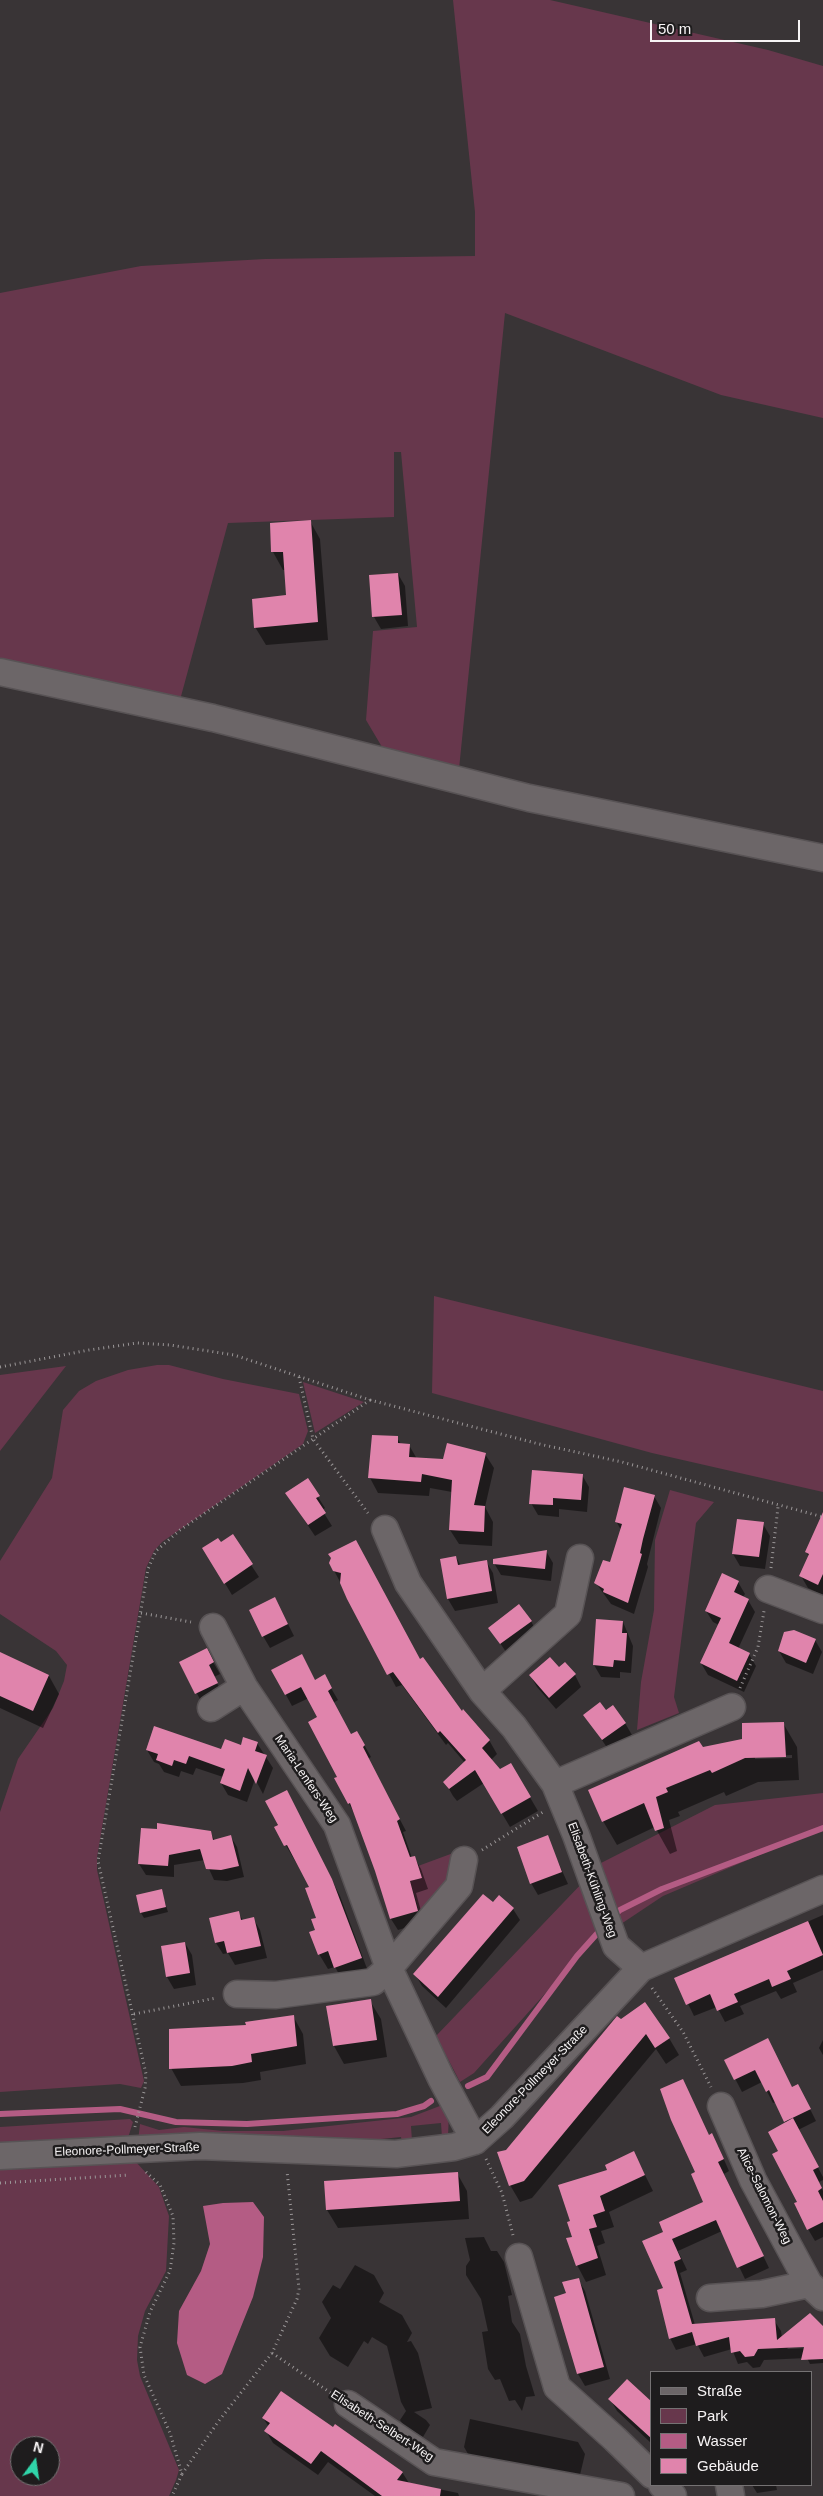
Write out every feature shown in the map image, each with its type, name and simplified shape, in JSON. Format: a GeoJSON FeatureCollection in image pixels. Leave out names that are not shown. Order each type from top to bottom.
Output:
{"type":"FeatureCollection","features":[{"type":"Feature","properties":{"kind":"street"},"geometry":{"type":"LineString","coordinates":[[0,672],[257,728],[529,798],[823,858]]}},
{"type":"Feature","properties":{"kind":"street","name":"Elisabeth-Kühling-Weg"},"geometry":{"type":"LineString","coordinates":[[385,1529],[408,1583],[482,1691],[514,1727],[555,1784],[576,1834],[599,1903],[616,1946],[641,1968]]}},
{"type":"Feature","properties":{"kind":"street"},"geometry":{"type":"LineString","coordinates":[[482,1691],[568,1614],[580,1558]]}},
{"type":"Feature","properties":{"kind":"street"},"geometry":{"type":"LineString","coordinates":[[768,1589],[823,1610]]}},
{"type":"Feature","properties":{"kind":"street","name":"Maria-Lenfers-Weg"},"geometry":{"type":"LineString","coordinates":[[213,1627],[244,1688],[337,1825],[389,1968],[441,2078],[475,2141]]}},
{"type":"Feature","properties":{"kind":"street"},"geometry":{"type":"LineString","coordinates":[[211,1708],[244,1688]]}},
{"type":"Feature","properties":{"kind":"street"},"geometry":{"type":"LineString","coordinates":[[555,1784],[732,1707]]}},
{"type":"Feature","properties":{"kind":"street"},"geometry":{"type":"LineString","coordinates":[[237,1994],[276,1995],[373,1982],[389,1968],[459,1886],[464,1860]]}},
{"type":"Feature","properties":{"kind":"street","name":"Eleonore-Pollmeyer-Straße"},"geometry":{"type":"LineString","coordinates":[[0,2156],[200,2146],[396,2154],[454,2147],[475,2141],[502,2117],[641,1968],[823,1889]]}},
{"type":"Feature","properties":{"kind":"street","name":"Alice-Salomon-Weg"},"geometry":{"type":"LineString","coordinates":[[710,2298],[816,2291],[753,2180],[721,2106]]}},
{"type":"Feature","properties":{"kind":"street"},"geometry":{"type":"LineString","coordinates":[[519,2257],[557,2387],[650,2473]]}},
{"type":"Feature","properties":{"kind":"street","name":"Elisabeth-Selbert-Weg"},"geometry":{"type":"LineString","coordinates":[[348,2404],[434,2462],[621,2496]]}},
{"type":"Feature","properties":{"kind":"path"},"geometry":{"type":"LineString","coordinates":[[0,1367],[88,1350],[137,1343],[170,1345],[234,1355],[370,1400],[539,1444],[622,1462],[778,1507],[823,1517]]}},
{"type":"Feature","properties":{"kind":"path"},"geometry":{"type":"LineString","coordinates":[[299,1376],[313,1439],[366,1511],[385,1529]]}},
{"type":"Feature","properties":{"kind":"path"},"geometry":{"type":"LineString","coordinates":[[136,2122],[145,2088],[144,2064],[98,1861],[148,1569],[156,1551],[180,1530],[370,1400]]}},
{"type":"Feature","properties":{"kind":"path"},"geometry":{"type":"LineString","coordinates":[[732,1707],[758,1647],[768,1589],[778,1507]]}},
{"type":"Feature","properties":{"kind":"path"},"geometry":{"type":"LineString","coordinates":[[141,1613],[213,1627]]}},
{"type":"Feature","properties":{"kind":"path"},"geometry":{"type":"LineString","coordinates":[[464,1860],[548,1809],[555,1784]]}},
{"type":"Feature","properties":{"kind":"path"},"geometry":{"type":"LineString","coordinates":[[641,1968],[643,1976],[683,2032],[721,2106]]}},
{"type":"Feature","properties":{"kind":"path"},"geometry":{"type":"LineString","coordinates":[[134,2014],[237,1994]]}},
{"type":"Feature","properties":{"kind":"path"},"geometry":{"type":"LineString","coordinates":[[475,2141],[502,2193],[519,2257]]}},
{"type":"Feature","properties":{"kind":"path"},"geometry":{"type":"LineString","coordinates":[[130,2148],[136,2162],[160,2186],[168,2199],[173,2216],[174,2243],[170,2271],[142,2334],[140,2358],[144,2375],[170,2433],[182,2474]]}},
{"type":"Feature","properties":{"kind":"path"},"geometry":{"type":"LineString","coordinates":[[172,2496],[182,2474],[218,2422],[272,2353],[293,2310],[299,2289],[285,2150]]}},
{"type":"Feature","properties":{"kind":"path"},"geometry":{"type":"LineString","coordinates":[[138,2173],[145,2171]]}},
{"type":"Feature","properties":{"kind":"path"},"geometry":{"type":"LineString","coordinates":[[0,2182],[132,2175]]}},
{"type":"Feature","properties":{"kind":"path","name":"Elisabeth-Selbert-Weg"},"geometry":{"type":"LineString","coordinates":[[272,2353],[348,2404]]}},
{"type":"Feature","properties":{"kind":"green space"},"geometry":{"type":"Polygon","coordinates":[[[453,0],[550,0],[768,50],[823,66],[823,418],[721,395],[505,313],[459,769],[382,747],[366,720],[373,631],[417,627],[401,452],[394,452],[394,517],[228,523],[180,700],[0,664],[0,293],[141,266],[265,259],[475,256],[475,212],[453,0]]]}},
{"type":"Feature","properties":{"kind":"green space"},"geometry":{"type":"Polygon","coordinates":[[[434,1296],[823,1391],[823,1492],[652,1453],[432,1393],[434,1296]]]}},
{"type":"Feature","properties":{"kind":"green space"},"geometry":{"type":"Polygon","coordinates":[[[169,1365],[223,1379],[299,1394],[308,1431],[303,1444],[162,1542],[154,1551],[146,1568],[97,1857],[97,1870],[144,2081],[141,2088],[120,2084],[0,2092],[0,1812],[18,1759],[53,1708],[64,1681],[67,1665],[56,1651],[0,1614],[0,1561],[52,1478],[63,1410],[79,1391],[96,1381],[128,1370],[169,1365]]]}},
{"type":"Feature","properties":{"kind":"green space"},"geometry":{"type":"Polygon","coordinates":[[[66,1366],[0,1451],[0,1375],[66,1366]]]}},
{"type":"Feature","properties":{"kind":"green space"},"geometry":{"type":"Polygon","coordinates":[[[303,1382],[364,1402],[315,1433],[303,1382]]]}},
{"type":"Feature","properties":{"kind":"green space"},"geometry":{"type":"Polygon","coordinates":[[[670,1490],[714,1502],[696,1523],[674,1697],[679,1713],[637,1730],[641,1682],[654,1610],[655,1540],[670,1490]]]}},
{"type":"Feature","properties":{"kind":"green space"},"geometry":{"type":"Polygon","coordinates":[[[823,1793],[823,1828],[663,1896],[621,1924],[601,1863],[715,1805],[823,1793]]]}},
{"type":"Feature","properties":{"kind":"green space"},"geometry":{"type":"Polygon","coordinates":[[[456,1852],[451,1885],[419,1911],[410,1881],[422,1878],[418,1866],[456,1852]]]}},
{"type":"Feature","properties":{"kind":"green space"},"geometry":{"type":"Polygon","coordinates":[[[585,1880],[602,1930],[474,2073],[460,2082],[436,2036],[585,1880]]]}},
{"type":"Feature","properties":{"kind":"green space"},"geometry":{"type":"Polygon","coordinates":[[[445,2104],[449,2112],[448,2137],[442,2138],[441,2123],[411,2126],[412,2141],[402,2143],[401,2137],[323,2145],[138,2141],[140,2124],[159,2130],[184,2127],[223,2131],[283,2131],[411,2117],[445,2104]]]}},
{"type":"Feature","properties":{"kind":"green space"},"geometry":{"type":"Polygon","coordinates":[[[130,2119],[133,2122],[127,2141],[0,2148],[0,2127],[130,2119]]]}},
{"type":"Feature","properties":{"kind":"green space"},"geometry":{"type":"Polygon","coordinates":[[[136,2162],[159,2187],[169,2216],[166,2271],[145,2311],[138,2336],[137,2360],[140,2376],[179,2470],[176,2480],[169,2496],[0,2496],[0,2169],[136,2162]]]}},
{"type":"Feature","properties":{"kind":"water"},"geometry":{"type":"Polygon","coordinates":[[[253,2202],[264,2217],[263,2257],[253,2297],[222,2374],[205,2384],[187,2375],[177,2343],[179,2311],[201,2271],[210,2244],[203,2206],[253,2202]]]}},
{"type":"Feature","properties":{"kind":"building"},"geometry":{"type":"Polygon","coordinates":[[[311,520],[318,622],[254,628],[252,599],[286,595],[283,552],[271,552],[270,523],[311,520]]]}},
{"type":"Feature","properties":{"kind":"building"},"geometry":{"type":"Polygon","coordinates":[[[398,573],[402,615],[372,617],[369,575],[398,573]]]}},
{"type":"Feature","properties":{"kind":"building"},"geometry":{"type":"Polygon","coordinates":[[[372,1435],[398,1436],[398,1443],[410,1444],[409,1457],[443,1459],[447,1443],[486,1453],[474,1505],[485,1506],[484,1532],[449,1530],[452,1480],[422,1474],[421,1482],[368,1478],[372,1435]]]}},
{"type":"Feature","properties":{"kind":"building"},"geometry":{"type":"Polygon","coordinates":[[[532,1470],[583,1474],[581,1500],[553,1498],[553,1505],[529,1504],[532,1470]]]}},
{"type":"Feature","properties":{"kind":"building"},"geometry":{"type":"Polygon","coordinates":[[[308,1478],[320,1496],[316,1498],[326,1513],[308,1525],[285,1493],[308,1478]]]}},
{"type":"Feature","properties":{"kind":"building"},"geometry":{"type":"Polygon","coordinates":[[[624,1487],[655,1495],[643,1539],[640,1553],[642,1554],[628,1603],[603,1592],[604,1589],[594,1583],[603,1560],[610,1562],[622,1524],[615,1522],[624,1487]]]}},
{"type":"Feature","properties":{"kind":"building"},"geometry":{"type":"Polygon","coordinates":[[[823,1512],[823,1574],[818,1585],[799,1576],[809,1554],[805,1552],[823,1512]]]}},
{"type":"Feature","properties":{"kind":"building"},"geometry":{"type":"Polygon","coordinates":[[[737,1519],[764,1522],[759,1557],[732,1554],[737,1519]]]}},
{"type":"Feature","properties":{"kind":"building"},"geometry":{"type":"Polygon","coordinates":[[[233,1534],[253,1564],[224,1584],[202,1548],[218,1538],[221,1542],[233,1534]]]}},
{"type":"Feature","properties":{"kind":"building"},"geometry":{"type":"Polygon","coordinates":[[[356,1540],[420,1659],[423,1657],[462,1711],[463,1709],[490,1740],[482,1748],[500,1769],[511,1763],[531,1797],[501,1814],[475,1770],[449,1789],[443,1782],[466,1760],[440,1731],[438,1733],[393,1672],[387,1675],[347,1599],[340,1583],[341,1573],[333,1571],[329,1563],[331,1558],[328,1554],[356,1540]]]}},
{"type":"Feature","properties":{"kind":"building"},"geometry":{"type":"Polygon","coordinates":[[[547,1550],[545,1569],[493,1564],[493,1559],[547,1550]]]}},
{"type":"Feature","properties":{"kind":"building"},"geometry":{"type":"Polygon","coordinates":[[[456,1556],[458,1565],[487,1560],[492,1591],[447,1599],[440,1559],[456,1556]]]}},
{"type":"Feature","properties":{"kind":"building"},"geometry":{"type":"Polygon","coordinates":[[[722,1573],[739,1581],[734,1592],[749,1599],[729,1643],[750,1653],[737,1681],[700,1663],[721,1618],[705,1611],[722,1573]]]}},
{"type":"Feature","properties":{"kind":"building"},"geometry":{"type":"Polygon","coordinates":[[[275,1597],[288,1624],[262,1637],[249,1610],[275,1597]]]}},
{"type":"Feature","properties":{"kind":"building"},"geometry":{"type":"Polygon","coordinates":[[[519,1604],[532,1621],[500,1644],[488,1628],[519,1604]]]}},
{"type":"Feature","properties":{"kind":"building"},"geometry":{"type":"Polygon","coordinates":[[[596,1619],[623,1621],[622,1633],[627,1633],[625,1661],[614,1660],[613,1667],[593,1665],[596,1619]]]}},
{"type":"Feature","properties":{"kind":"building"},"geometry":{"type":"Polygon","coordinates":[[[794,1630],[816,1639],[806,1663],[778,1651],[784,1632],[794,1630]]]}},
{"type":"Feature","properties":{"kind":"building"},"geometry":{"type":"Polygon","coordinates":[[[207,1648],[214,1662],[209,1665],[218,1683],[195,1694],[179,1662],[207,1648]]]}},
{"type":"Feature","properties":{"kind":"building"},"geometry":{"type":"Polygon","coordinates":[[[0,1652],[49,1675],[33,1711],[0,1696],[0,1652]]]}},
{"type":"Feature","properties":{"kind":"building"},"geometry":{"type":"Polygon","coordinates":[[[302,1654],[315,1680],[325,1674],[332,1688],[328,1691],[351,1734],[357,1731],[365,1745],[363,1747],[400,1819],[397,1821],[410,1857],[415,1856],[422,1878],[410,1881],[418,1911],[390,1919],[350,1803],[348,1804],[334,1778],[337,1777],[308,1722],[317,1717],[301,1687],[285,1695],[271,1670],[302,1654]]]}},
{"type":"Feature","properties":{"kind":"building"},"geometry":{"type":"Polygon","coordinates":[[[550,1657],[559,1667],[565,1662],[576,1674],[549,1698],[529,1675],[550,1657]]]}},
{"type":"Feature","properties":{"kind":"building"},"geometry":{"type":"Polygon","coordinates":[[[600,1702],[606,1710],[613,1705],[626,1723],[602,1740],[583,1715],[600,1702]]]}},
{"type":"Feature","properties":{"kind":"building"},"geometry":{"type":"Polygon","coordinates":[[[784,1722],[786,1757],[745,1758],[712,1773],[710,1770],[666,1788],[668,1792],[656,1797],[664,1828],[655,1831],[644,1803],[602,1822],[588,1790],[699,1741],[703,1747],[742,1739],[742,1723],[784,1722]]]}},
{"type":"Feature","properties":{"kind":"building"},"geometry":{"type":"Polygon","coordinates":[[[154,1726],[221,1749],[225,1739],[241,1745],[243,1737],[258,1742],[255,1751],[267,1755],[256,1784],[248,1768],[240,1791],[220,1783],[225,1769],[189,1756],[186,1764],[174,1760],[172,1766],[156,1760],[158,1754],[146,1750],[154,1726]]]}},
{"type":"Feature","properties":{"kind":"building"},"geometry":{"type":"Polygon","coordinates":[[[287,1790],[332,1879],[362,1958],[334,1968],[328,1951],[318,1955],[309,1932],[315,1930],[311,1919],[316,1918],[305,1888],[309,1887],[287,1845],[284,1846],[274,1827],[278,1825],[265,1801],[287,1790]]]}},
{"type":"Feature","properties":{"kind":"building"},"geometry":{"type":"Polygon","coordinates":[[[157,1823],[211,1831],[213,1840],[231,1835],[239,1866],[221,1870],[206,1869],[200,1849],[169,1855],[168,1866],[138,1864],[141,1828],[157,1829],[157,1823]]]}},
{"type":"Feature","properties":{"kind":"building"},"geometry":{"type":"Polygon","coordinates":[[[548,1835],[562,1872],[530,1884],[517,1847],[548,1835]]]}},
{"type":"Feature","properties":{"kind":"building"},"geometry":{"type":"Polygon","coordinates":[[[162,1889],[166,1907],[140,1913],[136,1895],[162,1889]]]}},
{"type":"Feature","properties":{"kind":"building"},"geometry":{"type":"Polygon","coordinates":[[[483,1894],[493,1902],[499,1895],[514,1908],[438,1997],[413,1974],[483,1894]]]}},
{"type":"Feature","properties":{"kind":"building"},"geometry":{"type":"Polygon","coordinates":[[[239,1911],[241,1920],[254,1917],[261,1946],[227,1953],[224,1941],[215,1943],[209,1918],[239,1911]]]}},
{"type":"Feature","properties":{"kind":"building"},"geometry":{"type":"Polygon","coordinates":[[[808,1921],[823,1955],[787,1971],[791,1979],[772,1987],[769,1979],[734,1994],[738,2002],[717,2011],[710,1994],[686,2005],[674,1978],[808,1921]]]}},
{"type":"Feature","properties":{"kind":"building"},"geometry":{"type":"Polygon","coordinates":[[[185,1942],[190,1973],[166,1977],[161,1946],[185,1942]]]}},
{"type":"Feature","properties":{"kind":"building"},"geometry":{"type":"Polygon","coordinates":[[[371,1999],[377,2040],[333,2046],[326,2006],[371,1999]]]}},
{"type":"Feature","properties":{"kind":"building"},"geometry":{"type":"Polygon","coordinates":[[[645,2002],[670,2038],[655,2048],[646,2034],[524,2181],[509,2186],[497,2152],[506,2150],[617,2016],[621,2019],[645,2002]]]}},
{"type":"Feature","properties":{"kind":"building"},"geometry":{"type":"Polygon","coordinates":[[[294,2015],[297,2046],[251,2054],[252,2062],[232,2066],[169,2069],[169,2029],[246,2025],[245,2022],[294,2015]]]}},
{"type":"Feature","properties":{"kind":"building"},"geometry":{"type":"Polygon","coordinates":[[[768,2038],[792,2087],[798,2084],[811,2109],[784,2122],[769,2090],[766,2092],[755,2070],[734,2080],[724,2060],[768,2038]]]}},
{"type":"Feature","properties":{"kind":"building"},"geometry":{"type":"Polygon","coordinates":[[[683,2079],[709,2135],[712,2133],[724,2159],[718,2162],[764,2256],[737,2268],[716,2220],[672,2239],[681,2259],[674,2262],[692,2324],[775,2318],[777,2340],[810,2313],[823,2326],[823,2359],[801,2360],[804,2347],[758,2349],[754,2356],[745,2357],[740,2351],[731,2353],[729,2337],[696,2346],[692,2332],[669,2339],[657,2290],[663,2288],[642,2241],[663,2232],[659,2222],[703,2202],[691,2174],[695,2172],[671,2120],[660,2089],[683,2079]]]}},
{"type":"Feature","properties":{"kind":"building"},"geometry":{"type":"Polygon","coordinates":[[[793,2118],[819,2167],[813,2170],[822,2188],[818,2191],[823,2201],[823,2222],[807,2230],[794,2203],[797,2202],[772,2154],[778,2151],[768,2132],[793,2118]]]}},
{"type":"Feature","properties":{"kind":"building"},"geometry":{"type":"Polygon","coordinates":[[[634,2151],[645,2175],[600,2196],[605,2211],[593,2215],[597,2227],[589,2229],[598,2258],[576,2266],[566,2238],[572,2237],[567,2222],[570,2221],[558,2185],[607,2170],[605,2165],[634,2151]]]}},
{"type":"Feature","properties":{"kind":"building"},"geometry":{"type":"Polygon","coordinates":[[[458,2172],[460,2201],[326,2210],[324,2181],[458,2172]]]}},
{"type":"Feature","properties":{"kind":"building"},"geometry":{"type":"Polygon","coordinates":[[[579,2278],[604,2367],[577,2374],[554,2297],[566,2293],[562,2282],[579,2278]]]}},
{"type":"Feature","properties":{"kind":"building"},"geometry":{"type":"Polygon","coordinates":[[[627,2379],[650,2400],[650,2437],[608,2399],[627,2379]]]}},
{"type":"Feature","properties":{"kind":"building"},"geometry":{"type":"Polygon","coordinates":[[[281,2391],[333,2427],[335,2424],[403,2472],[397,2480],[441,2489],[440,2496],[382,2496],[321,2451],[311,2464],[264,2431],[270,2423],[262,2418],[281,2391]]]}},
{"type":"Feature","properties":{"kind":"waterway"},"geometry":{"type":"LineString","coordinates":[[613,1917],[620,1910],[662,1889],[823,1828]]}},
{"type":"Feature","properties":{"kind":"waterway"},"geometry":{"type":"LineString","coordinates":[[468,2086],[487,2077],[577,1956],[603,1927]]}},
{"type":"Feature","properties":{"kind":"waterway"},"geometry":{"type":"LineString","coordinates":[[0,2114],[120,2109],[176,2122],[247,2124],[397,2114],[424,2106],[431,2101]]}}]}
